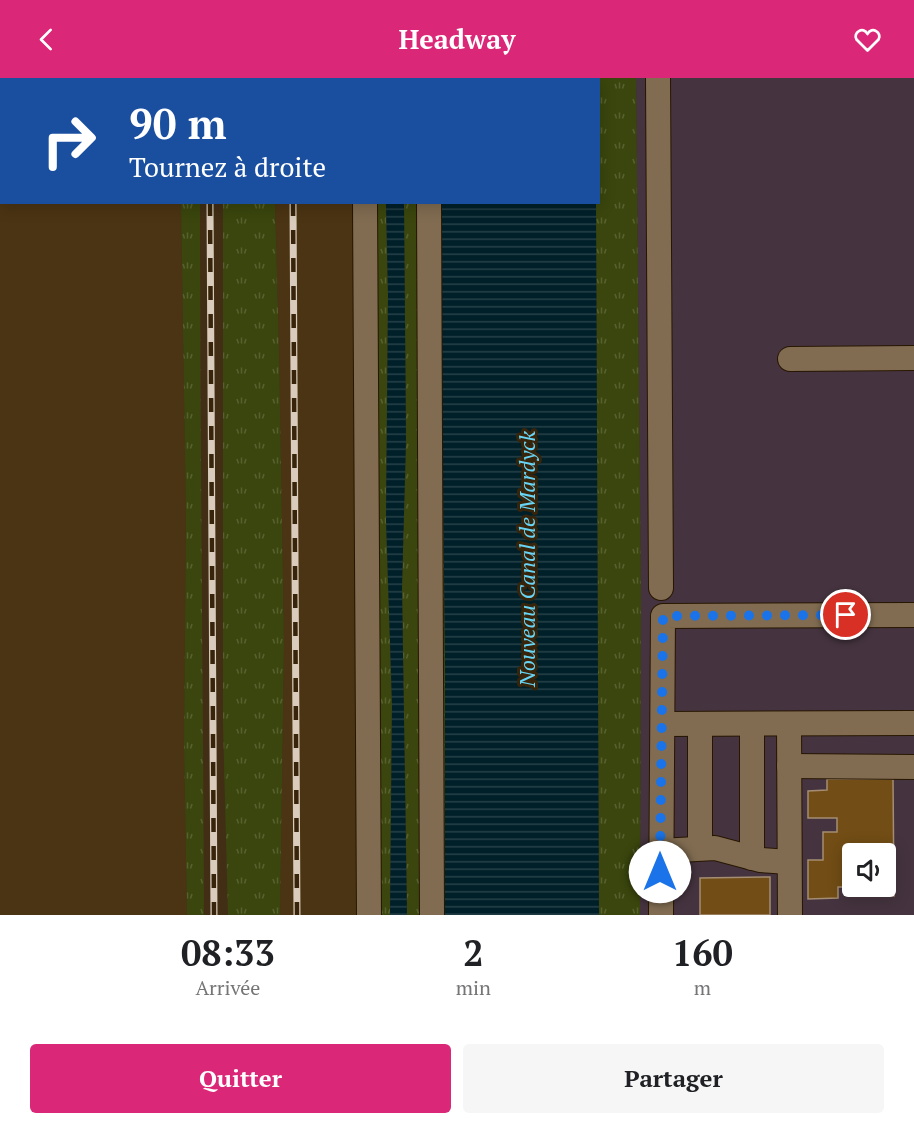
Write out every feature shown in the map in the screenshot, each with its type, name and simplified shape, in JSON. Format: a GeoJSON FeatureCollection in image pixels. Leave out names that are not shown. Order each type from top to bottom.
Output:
{"type":"FeatureCollection","features":[{"type":"Feature","properties":{"kind":"lane"},"geometry":{"type":"LineString","coordinates":[[658,78],[661,588]]}},
{"type":"Feature","properties":{"kind":"lane"},"geometry":{"type":"LineString","coordinates":[[365,204],[369,915]]}},
{"type":"Feature","properties":{"kind":"lane"},"geometry":{"type":"LineString","coordinates":[[429,204],[432,915]]}},
{"type":"Feature","properties":{"kind":"lane"},"geometry":{"type":"LineString","coordinates":[[790,359],[914,358]]}},
{"type":"Feature","properties":{"kind":"lane"},"geometry":{"type":"LineString","coordinates":[[661,915],[663,616],[914,615]]}},
{"type":"Feature","properties":{"kind":"lane"},"geometry":{"type":"LineString","coordinates":[[663,724],[914,723]]}},
{"type":"Feature","properties":{"kind":"lane"},"geometry":{"type":"LineString","coordinates":[[700,724],[700,847]]}},
{"type":"Feature","properties":{"kind":"lane"},"geometry":{"type":"LineString","coordinates":[[752,724],[752,858]]}},
{"type":"Feature","properties":{"kind":"lane"},"geometry":{"type":"LineString","coordinates":[[789,724],[790,915]]}},
{"type":"Feature","properties":{"kind":"lane"},"geometry":{"type":"LineString","coordinates":[[789,766],[914,767]]}},
{"type":"Feature","properties":{"kind":"lane"},"geometry":{"type":"LineString","coordinates":[[660,851],[700,847],[725,849],[752,858],[789,862]]}},
{"type":"Feature","properties":{"kind":"shaded area"},"geometry":{"type":"Polygon","coordinates":[[[636,78],[914,78],[914,915],[640,915],[641,600],[636,78]]]}},
{"type":"Feature","properties":{"kind":"shaded area"},"geometry":{"type":"Polygon","coordinates":[[[0,204],[181,204],[186,518],[184,743],[187,915],[0,915],[0,204]]]}},
{"type":"Feature","properties":{"kind":"shaded area"},"geometry":{"type":"Polygon","coordinates":[[[275,204],[373,204],[374,915],[280,915],[284,643],[275,204]]]}},
{"type":"Feature","properties":{"kind":"green space"},"geometry":{"type":"Polygon","coordinates":[[[600,78],[636,78],[641,600],[640,915],[599,915],[596,204],[600,204],[600,78]]]}},
{"type":"Feature","properties":{"kind":"green space"},"geometry":{"type":"Polygon","coordinates":[[[181,204],[200,204],[204,915],[187,915],[184,743],[186,518],[181,204]]]}},
{"type":"Feature","properties":{"kind":"green space"},"geometry":{"type":"Polygon","coordinates":[[[223,204],[275,204],[284,643],[280,915],[228,915],[223,723],[223,204]]]}},
{"type":"Feature","properties":{"kind":"green space"},"geometry":{"type":"Polygon","coordinates":[[[373,204],[386,204],[388,295],[386,519],[392,704],[390,915],[374,915],[373,204]]]}},
{"type":"Feature","properties":{"kind":"green space"},"geometry":{"type":"Polygon","coordinates":[[[404,204],[440,204],[445,915],[407,915],[402,587],[406,440],[404,204]]]}},
{"type":"Feature","properties":{"kind":"water"},"geometry":{"type":"Polygon","coordinates":[[[386,204],[404,204],[406,440],[402,587],[407,915],[390,915],[392,704],[386,519],[388,295],[386,204]]]}},
{"type":"Feature","properties":{"kind":"water","name":"Nouveau Canal de Mardyck"},"geometry":{"type":"Polygon","coordinates":[[[440,204],[596,204],[599,915],[445,915],[440,204]]]}},
{"type":"Feature","properties":{"kind":"building"},"geometry":{"type":"Polygon","coordinates":[[[827,779],[893,779],[894,843],[842,843],[842,887],[838,887],[838,898],[808,899],[808,860],[823,860],[823,832],[837,832],[837,818],[808,818],[808,791],[827,790],[827,779]]]}},
{"type":"Feature","properties":{"kind":"building"},"geometry":{"type":"Polygon","coordinates":[[[770,877],[770,915],[700,915],[700,878],[770,877]]]}},
{"type":"Feature","properties":{"kind":"railway"},"geometry":{"type":"LineString","coordinates":[[210,204],[214,915]]}},
{"type":"Feature","properties":{"kind":"railway"},"geometry":{"type":"LineString","coordinates":[[293,204],[297,915]]}},
{"type":"Feature","properties":{"kind":"route"},"geometry":{"type":"LineString","coordinates":[[660,872],[663,616],[846,615]]}}]}
